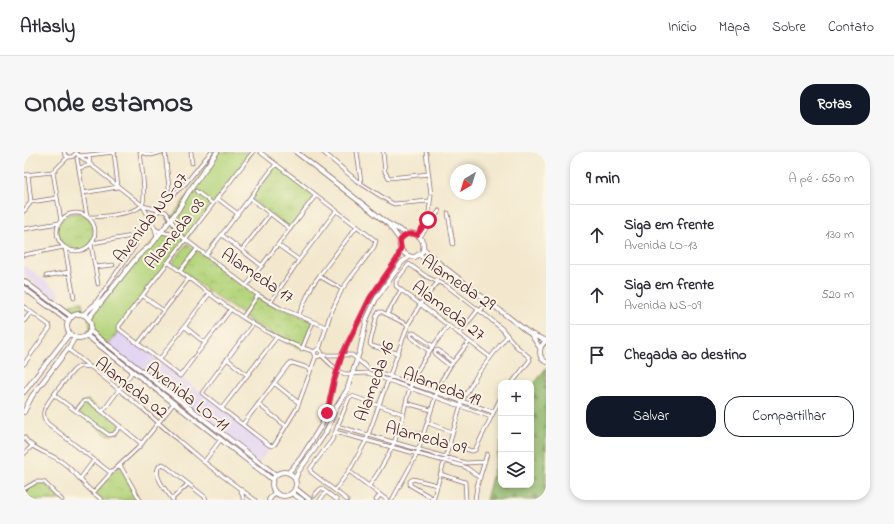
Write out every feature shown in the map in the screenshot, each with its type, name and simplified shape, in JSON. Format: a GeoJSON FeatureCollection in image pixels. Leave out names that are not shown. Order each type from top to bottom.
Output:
{"type":"FeatureCollection","features":[{"type":"Feature","properties":{"kind":"street"},"geometry":{"type":"LineString","coordinates":[[31,202],[26,175],[53,172],[68,157],[76,155],[115,152],[118,187]]}},
{"type":"Feature","properties":{"kind":"street"},"geometry":{"type":"LineString","coordinates":[[191,152],[192,163]]}},
{"type":"Feature","properties":{"kind":"street","name":"Avenida NS-07"},"geometry":{"type":"LineString","coordinates":[[93,306],[135,246],[138,236],[168,199],[181,188],[211,152]]}},
{"type":"Feature","properties":{"kind":"street","name":"Avenida NS-07"},"geometry":{"type":"LineString","coordinates":[[88,319],[138,256],[161,232],[218,152]]}},
{"type":"Feature","properties":{"kind":"street"},"geometry":{"type":"LineString","coordinates":[[254,324],[202,393],[272,446],[275,444],[299,403],[326,327],[342,289],[376,244],[376,241],[260,152]]}},
{"type":"Feature","properties":{"kind":"street"},"geometry":{"type":"LineString","coordinates":[[296,152],[387,223],[406,234],[411,233],[419,236],[424,242],[424,249],[419,256]]}},
{"type":"Feature","properties":{"kind":"street"},"geometry":{"type":"LineString","coordinates":[[323,152],[373,192],[394,204],[429,201]]}},
{"type":"Feature","properties":{"kind":"street"},"geometry":{"type":"LineString","coordinates":[[357,152],[361,182]]}},
{"type":"Feature","properties":{"kind":"street"},"geometry":{"type":"LineString","coordinates":[[382,152],[385,172],[389,178],[429,174]]}},
{"type":"Feature","properties":{"kind":"street"},"geometry":{"type":"LineString","coordinates":[[426,152],[431,195],[429,201],[429,221]]}},
{"type":"Feature","properties":{"kind":"street"},"geometry":{"type":"LineString","coordinates":[[64,153],[68,157]]}},
{"type":"Feature","properties":{"kind":"street"},"geometry":{"type":"LineString","coordinates":[[62,162],[64,153]]}},
{"type":"Feature","properties":{"kind":"street"},"geometry":{"type":"LineString","coordinates":[[157,237],[155,229],[143,206],[142,153],[153,155],[164,153],[169,188]]}},
{"type":"Feature","properties":{"kind":"street","name":"Alameda 08"},"geometry":{"type":"LineString","coordinates":[[138,344],[119,330],[119,326],[253,153]]}},
{"type":"Feature","properties":{"kind":"street"},"geometry":{"type":"LineString","coordinates":[[76,155],[143,206],[166,212],[171,219]]}},
{"type":"Feature","properties":{"kind":"street"},"geometry":{"type":"LineString","coordinates":[[76,155],[87,217]]}},
{"type":"Feature","properties":{"kind":"street"},"geometry":{"type":"LineString","coordinates":[[89,155],[90,165]]}},
{"type":"Feature","properties":{"kind":"street"},"geometry":{"type":"LineString","coordinates":[[206,255],[276,164]]}},
{"type":"Feature","properties":{"kind":"street"},"geometry":{"type":"LineString","coordinates":[[79,168],[90,165]]}},
{"type":"Feature","properties":{"kind":"street"},"geometry":{"type":"LineString","coordinates":[[24,229],[59,223],[64,218],[72,214],[81,214],[91,221],[95,233],[92,243],[88,248],[77,252],[65,248],[61,244],[57,235],[59,223],[59,214],[53,172]]}},
{"type":"Feature","properties":{"kind":"street"},"geometry":{"type":"LineString","coordinates":[[83,193],[118,187]]}},
{"type":"Feature","properties":{"kind":"street"},"geometry":{"type":"LineString","coordinates":[[196,191],[213,204]]}},
{"type":"Feature","properties":{"kind":"street"},"geometry":{"type":"LineString","coordinates":[[246,286],[316,195]]}},
{"type":"Feature","properties":{"kind":"street"},"geometry":{"type":"LineString","coordinates":[[24,211],[31,202],[57,198]]}},
{"type":"Feature","properties":{"kind":"street"},"geometry":{"type":"LineString","coordinates":[[217,198],[238,214]]}},
{"type":"Feature","properties":{"kind":"street"},"geometry":{"type":"LineString","coordinates":[[250,198],[290,229]]}},
{"type":"Feature","properties":{"kind":"street"},"geometry":{"type":"LineString","coordinates":[[87,217],[136,210],[143,206]]}},
{"type":"Feature","properties":{"kind":"street"},"geometry":{"type":"LineString","coordinates":[[81,214],[85,208]]}},
{"type":"Feature","properties":{"kind":"street"},"geometry":{"type":"LineString","coordinates":[[270,303],[299,260],[336,211]]}},
{"type":"Feature","properties":{"kind":"street"},"geometry":{"type":"LineString","coordinates":[[419,236],[429,221],[439,211]]}},
{"type":"Feature","properties":{"kind":"street"},"geometry":{"type":"LineString","coordinates":[[448,213],[453,244]]}},
{"type":"Feature","properties":{"kind":"street"},"geometry":{"type":"LineString","coordinates":[[59,214],[64,218]]}},
{"type":"Feature","properties":{"kind":"street"},"geometry":{"type":"LineString","coordinates":[[242,250],[270,214]]}},
{"type":"Feature","properties":{"kind":"street"},"geometry":{"type":"LineString","coordinates":[[91,221],[95,217]]}},
{"type":"Feature","properties":{"kind":"street","name":"Alameda 17"},"geometry":{"type":"LineString","coordinates":[[171,219],[185,240],[258,295],[270,303],[326,327]]}},
{"type":"Feature","properties":{"kind":"street"},"geometry":{"type":"LineString","coordinates":[[387,223],[400,240],[402,251],[409,257]]}},
{"type":"Feature","properties":{"kind":"street"},"geometry":{"type":"LineString","coordinates":[[298,316],[309,292],[319,276],[357,226]]}},
{"type":"Feature","properties":{"kind":"street"},"geometry":{"type":"LineString","coordinates":[[155,229],[161,232],[181,236]]}},
{"type":"Feature","properties":{"kind":"street"},"geometry":{"type":"LineString","coordinates":[[400,240],[406,234]]}},
{"type":"Feature","properties":{"kind":"street"},"geometry":{"type":"LineString","coordinates":[[222,235],[262,266]]}},
{"type":"Feature","properties":{"kind":"street"},"geometry":{"type":"LineString","coordinates":[[92,243],[132,236]]}},
{"type":"Feature","properties":{"kind":"street"},"geometry":{"type":"LineString","coordinates":[[94,239],[101,241]]}},
{"type":"Feature","properties":{"kind":"street"},"geometry":{"type":"LineString","coordinates":[[92,243],[92,252],[98,284]]}},
{"type":"Feature","properties":{"kind":"street"},"geometry":{"type":"LineString","coordinates":[[57,249],[61,244]]}},
{"type":"Feature","properties":{"kind":"street"},"geometry":{"type":"LineString","coordinates":[[278,245],[299,260]]}},
{"type":"Feature","properties":{"kind":"street"},"geometry":{"type":"LineString","coordinates":[[24,255],[65,248]]}},
{"type":"Feature","properties":{"kind":"street"},"geometry":{"type":"LineString","coordinates":[[65,248],[74,298]]}},
{"type":"Feature","properties":{"kind":"street"},"geometry":{"type":"LineString","coordinates":[[88,248],[92,252]]}},
{"type":"Feature","properties":{"kind":"street"},"geometry":{"type":"LineString","coordinates":[[288,473],[301,458],[321,426],[327,413],[342,355],[370,298],[397,259],[401,248]]}},
{"type":"Feature","properties":{"kind":"street"},"geometry":{"type":"LineString","coordinates":[[180,271],[197,249]]}},
{"type":"Feature","properties":{"kind":"street"},"geometry":{"type":"LineString","coordinates":[[424,249],[440,264],[530,333],[546,341],[540,348]]}},
{"type":"Feature","properties":{"kind":"street"},"geometry":{"type":"LineString","coordinates":[[67,256],[69,250]]}},
{"type":"Feature","properties":{"kind":"street"},"geometry":{"type":"LineString","coordinates":[[296,480],[292,475],[282,472],[276,475],[273,480],[272,488],[280,496],[286,496],[292,493],[295,488],[298,472],[326,432],[337,406],[347,390],[360,350],[366,322],[376,299],[402,262],[409,257],[419,256],[440,264]]}},
{"type":"Feature","properties":{"kind":"street"},"geometry":{"type":"LineString","coordinates":[[168,262],[231,309],[276,338],[316,354]]}},
{"type":"Feature","properties":{"kind":"street","name":"Alameda 29"},"geometry":{"type":"LineString","coordinates":[[396,281],[409,264],[427,277],[447,286],[497,324],[516,346],[530,358],[514,380]]}},
{"type":"Feature","properties":{"kind":"street"},"geometry":{"type":"LineString","coordinates":[[95,268],[113,265]]}},
{"type":"Feature","properties":{"kind":"street"},"geometry":{"type":"LineString","coordinates":[[46,276],[69,272]]}},
{"type":"Feature","properties":{"kind":"street"},"geometry":{"type":"LineString","coordinates":[[319,276],[342,289]]}},
{"type":"Feature","properties":{"kind":"street"},"geometry":{"type":"LineString","coordinates":[[190,278],[138,344],[180,376],[231,309]]}},
{"type":"Feature","properties":{"kind":"street"},"geometry":{"type":"LineString","coordinates":[[24,281],[72,317]]}},
{"type":"Feature","properties":{"kind":"street","name":"Alameda 27"},"geometry":{"type":"LineString","coordinates":[[396,281],[396,286],[490,357]]}},
{"type":"Feature","properties":{"kind":"street","name":"Alameda 16"},"geometry":{"type":"LineString","coordinates":[[335,490],[349,471],[366,440],[408,324],[438,282]]}},
{"type":"Feature","properties":{"kind":"street"},"geometry":{"type":"LineString","coordinates":[[24,288],[68,321]]}},
{"type":"Feature","properties":{"kind":"street"},"geometry":{"type":"LineString","coordinates":[[387,314],[401,290]]}},
{"type":"Feature","properties":{"kind":"street"},"geometry":{"type":"LineString","coordinates":[[159,360],[210,293]]}},
{"type":"Feature","properties":{"kind":"street"},"geometry":{"type":"LineString","coordinates":[[243,317],[258,295]]}},
{"type":"Feature","properties":{"kind":"street"},"geometry":{"type":"LineString","coordinates":[[142,296],[164,311]]}},
{"type":"Feature","properties":{"kind":"street","name":"Avenida NS-07"},"geometry":{"type":"LineString","coordinates":[[83,315],[104,299]]}},
{"type":"Feature","properties":{"kind":"street"},"geometry":{"type":"LineString","coordinates":[[459,334],[488,301]]}},
{"type":"Feature","properties":{"kind":"street"},"geometry":{"type":"LineString","coordinates":[[24,307],[50,328],[24,364]]}},
{"type":"Feature","properties":{"kind":"street"},"geometry":{"type":"LineString","coordinates":[[24,321],[31,312]]}},
{"type":"Feature","properties":{"kind":"street"},"geometry":{"type":"LineString","coordinates":[[397,353],[372,346],[370,344],[377,315],[379,312],[382,312],[408,324]]}},
{"type":"Feature","properties":{"kind":"street"},"geometry":{"type":"LineString","coordinates":[[79,314],[83,315],[88,319],[91,327],[90,331],[83,337],[75,337],[70,334],[68,321],[72,317],[79,314]]}},
{"type":"Feature","properties":{"kind":"street"},"geometry":{"type":"LineString","coordinates":[[302,349],[313,322]]}},
{"type":"Feature","properties":{"kind":"street"},"geometry":{"type":"LineString","coordinates":[[369,486],[392,447],[400,428],[410,388],[422,362],[432,346],[448,326]]}},
{"type":"Feature","properties":{"kind":"street"},"geometry":{"type":"LineString","coordinates":[[185,327],[205,343]]}},
{"type":"Feature","properties":{"kind":"street","name":"Avenida LO-11"},"geometry":{"type":"LineString","coordinates":[[90,331],[276,475]]}},
{"type":"Feature","properties":{"kind":"street"},"geometry":{"type":"LineString","coordinates":[[429,351],[411,337],[412,333],[432,346]]}},
{"type":"Feature","properties":{"kind":"street"},"geometry":{"type":"LineString","coordinates":[[530,333],[540,348],[541,358],[546,362]]}},
{"type":"Feature","properties":{"kind":"street"},"geometry":{"type":"LineString","coordinates":[[24,392],[70,334]]}},
{"type":"Feature","properties":{"kind":"street","name":"Avenida LO-11"},"geometry":{"type":"LineString","coordinates":[[86,335],[273,480]]}},
{"type":"Feature","properties":{"kind":"street"},"geometry":{"type":"LineString","coordinates":[[437,485],[413,479],[410,481],[410,485],[434,499],[462,401],[477,375],[507,336]]}},
{"type":"Feature","properties":{"kind":"street"},"geometry":{"type":"LineString","coordinates":[[24,412],[32,396],[68,349],[75,337]]}},
{"type":"Feature","properties":{"kind":"street"},"geometry":{"type":"LineString","coordinates":[[222,408],[276,338]]}},
{"type":"Feature","properties":{"kind":"street"},"geometry":{"type":"LineString","coordinates":[[392,500],[419,450],[436,392],[450,366],[469,342]]}},
{"type":"Feature","properties":{"kind":"street"},"geometry":{"type":"LineString","coordinates":[[68,349],[91,367]]}},
{"type":"Feature","properties":{"kind":"street"},"geometry":{"type":"LineString","coordinates":[[318,350],[321,352],[321,355],[338,371]]}},
{"type":"Feature","properties":{"kind":"street"},"geometry":{"type":"LineString","coordinates":[[450,366],[435,354],[435,351],[438,350],[453,362]]}},
{"type":"Feature","properties":{"kind":"street","name":"Alameda 19"},"geometry":{"type":"LineString","coordinates":[[316,354],[352,355],[370,369],[493,412]]}},
{"type":"Feature","properties":{"kind":"street"},"geometry":{"type":"LineString","coordinates":[[227,359],[248,375]]}},
{"type":"Feature","properties":{"kind":"street"},"geometry":{"type":"LineString","coordinates":[[243,424],[290,363],[311,370]]}},
{"type":"Feature","properties":{"kind":"street","name":"Alameda 02"},"geometry":{"type":"LineString","coordinates":[[111,473],[45,421],[44,410],[74,370],[80,366],[91,367],[120,389],[204,462],[255,500]]}},
{"type":"Feature","properties":{"kind":"street"},"geometry":{"type":"LineString","coordinates":[[103,411],[133,371]]}},
{"type":"Feature","properties":{"kind":"street","name":"Alameda 19"},"geometry":{"type":"LineString","coordinates":[[338,371],[345,374],[368,373],[491,417]]}},
{"type":"Feature","properties":{"kind":"street"},"geometry":{"type":"LineString","coordinates":[[274,383],[299,403]]}},
{"type":"Feature","properties":{"kind":"street"},"geometry":{"type":"LineString","coordinates":[[54,395],[109,435],[114,434],[122,426]]}},
{"type":"Feature","properties":{"kind":"street"},"geometry":{"type":"LineString","coordinates":[[347,500],[311,472],[310,468],[330,444],[348,400],[352,396],[403,414]]}},
{"type":"Feature","properties":{"kind":"street"},"geometry":{"type":"LineString","coordinates":[[76,411],[86,400],[103,411],[142,444]]}},
{"type":"Feature","properties":{"kind":"street"},"geometry":{"type":"LineString","coordinates":[[93,493],[111,473],[142,444],[174,403]]}},
{"type":"Feature","properties":{"kind":"street"},"geometry":{"type":"LineString","coordinates":[[406,403],[431,410]]}},
{"type":"Feature","properties":{"kind":"street"},"geometry":{"type":"LineString","coordinates":[[449,444],[474,450],[487,428],[498,403]]}},
{"type":"Feature","properties":{"kind":"street"},"geometry":{"type":"LineString","coordinates":[[258,404],[286,426]]}},
{"type":"Feature","properties":{"kind":"street"},"geometry":{"type":"LineString","coordinates":[[428,423],[452,432]]}},
{"type":"Feature","properties":{"kind":"street","name":"Alameda 09"},"geometry":{"type":"LineString","coordinates":[[337,426],[468,464],[485,462]]}},
{"type":"Feature","properties":{"kind":"street"},"geometry":{"type":"LineString","coordinates":[[400,428],[424,435]]}},
{"type":"Feature","properties":{"kind":"street","name":"Alameda 09"},"geometry":{"type":"LineString","coordinates":[[335,432],[467,468],[480,478]]}},
{"type":"Feature","properties":{"kind":"street"},"geometry":{"type":"LineString","coordinates":[[24,437],[25,441],[32,446],[64,463],[93,493],[102,500]]}},
{"type":"Feature","properties":{"kind":"street"},"geometry":{"type":"LineString","coordinates":[[204,462],[221,439]]}},
{"type":"Feature","properties":{"kind":"street"},"geometry":{"type":"LineString","coordinates":[[24,454],[32,446]]}},
{"type":"Feature","properties":{"kind":"street"},"geometry":{"type":"LineString","coordinates":[[475,500],[487,454]]}},
{"type":"Feature","properties":{"kind":"street"},"geometry":{"type":"LineString","coordinates":[[80,479],[94,460]]}},
{"type":"Feature","properties":{"kind":"street"},"geometry":{"type":"LineString","coordinates":[[188,484],[173,499],[158,477],[156,471],[160,465],[164,464],[205,497],[206,500]]}},
{"type":"Feature","properties":{"kind":"street"},"geometry":{"type":"LineString","coordinates":[[120,465],[140,500]]}},
{"type":"Feature","properties":{"kind":"street"},"geometry":{"type":"LineString","coordinates":[[349,471],[387,500]]}},
{"type":"Feature","properties":{"kind":"street"},"geometry":{"type":"LineString","coordinates":[[440,474],[465,482],[466,500]]}},
{"type":"Feature","properties":{"kind":"street"},"geometry":{"type":"LineString","coordinates":[[24,489],[36,482],[44,482],[62,500]]}},
{"type":"Feature","properties":{"kind":"street"},"geometry":{"type":"LineString","coordinates":[[295,488],[310,500]]}},
{"type":"Feature","properties":{"kind":"street"},"geometry":{"type":"LineString","coordinates":[[314,496],[320,488],[322,488],[337,500]]}},
{"type":"Feature","properties":{"kind":"street"},"geometry":{"type":"LineString","coordinates":[[240,489],[243,494],[242,500]]}},
{"type":"Feature","properties":{"kind":"street"},"geometry":{"type":"LineString","coordinates":[[269,500],[275,492]]}},
{"type":"Feature","properties":{"kind":"street"},"geometry":{"type":"LineString","coordinates":[[320,500],[326,492]]}},
{"type":"Feature","properties":{"kind":"street"},"geometry":{"type":"LineString","coordinates":[[292,493],[302,500]]}},
{"type":"Feature","properties":{"kind":"street"},"geometry":{"type":"LineString","coordinates":[[376,500],[380,495]]}},
{"type":"Feature","properties":{"kind":"street"},"geometry":{"type":"LineString","coordinates":[[276,500],[280,496]]}},
{"type":"Feature","properties":{"kind":"shaded area"},"geometry":{"type":"Polygon","coordinates":[[[24,265],[61,293],[56,299],[24,274],[24,265]]]}},
{"type":"Feature","properties":{"kind":"shaded area"},"geometry":{"type":"Polygon","coordinates":[[[119,330],[271,446],[259,463],[108,345],[119,330]]]}},
{"type":"Feature","properties":{"kind":"green space"},"geometry":{"type":"Polygon","coordinates":[[[217,152],[253,152],[119,328],[108,345],[90,331],[90,322],[88,319],[161,232],[180,236],[171,219],[217,152]]]}},
{"type":"Feature","properties":{"kind":"green space"},"geometry":{"type":"Polygon","coordinates":[[[276,164],[316,195],[290,229],[250,198],[276,164]]]}},
{"type":"Feature","properties":{"kind":"green space"},"geometry":{"type":"Polygon","coordinates":[[[72,213],[80,213],[87,216],[92,221],[95,232],[92,243],[87,248],[80,251],[72,251],[65,248],[60,243],[57,236],[57,228],[60,221],[65,216],[72,213]]]}},
{"type":"Feature","properties":{"kind":"green space"},"geometry":{"type":"Polygon","coordinates":[[[187,244],[196,250],[197,249],[257,297],[258,295],[270,303],[313,322],[302,349],[287,343],[243,317],[243,315],[180,271],[182,269],[172,263],[187,244]]]}},
{"type":"Feature","properties":{"kind":"green space"},"geometry":{"type":"Polygon","coordinates":[[[82,302],[83,310],[71,312],[70,304],[82,302]]]}},
{"type":"Feature","properties":{"kind":"green space"},"geometry":{"type":"Polygon","coordinates":[[[546,368],[546,500],[486,500],[498,454],[498,488],[534,488],[534,384],[546,368]]]}},
{"type":"Feature","properties":{"kind":"green space"},"geometry":{"type":"Polygon","coordinates":[[[88,400],[121,426],[112,435],[107,435],[76,411],[84,401],[88,400]]]}},
{"type":"Feature","properties":{"kind":"green space"},"geometry":{"type":"Polygon","coordinates":[[[120,465],[139,500],[104,500],[93,493],[120,465]]]}},
{"type":"Feature","properties":{"kind":"green space"},"geometry":{"type":"Polygon","coordinates":[[[36,482],[44,482],[60,500],[24,500],[24,489],[36,482]]]}},
{"type":"Feature","properties":{"kind":"route"},"geometry":{"type":"LineString","coordinates":[[327,413],[330,405],[334,381],[342,355],[370,298],[397,259],[401,248],[400,240],[406,234],[411,233],[417,235],[428,220]]}}]}
